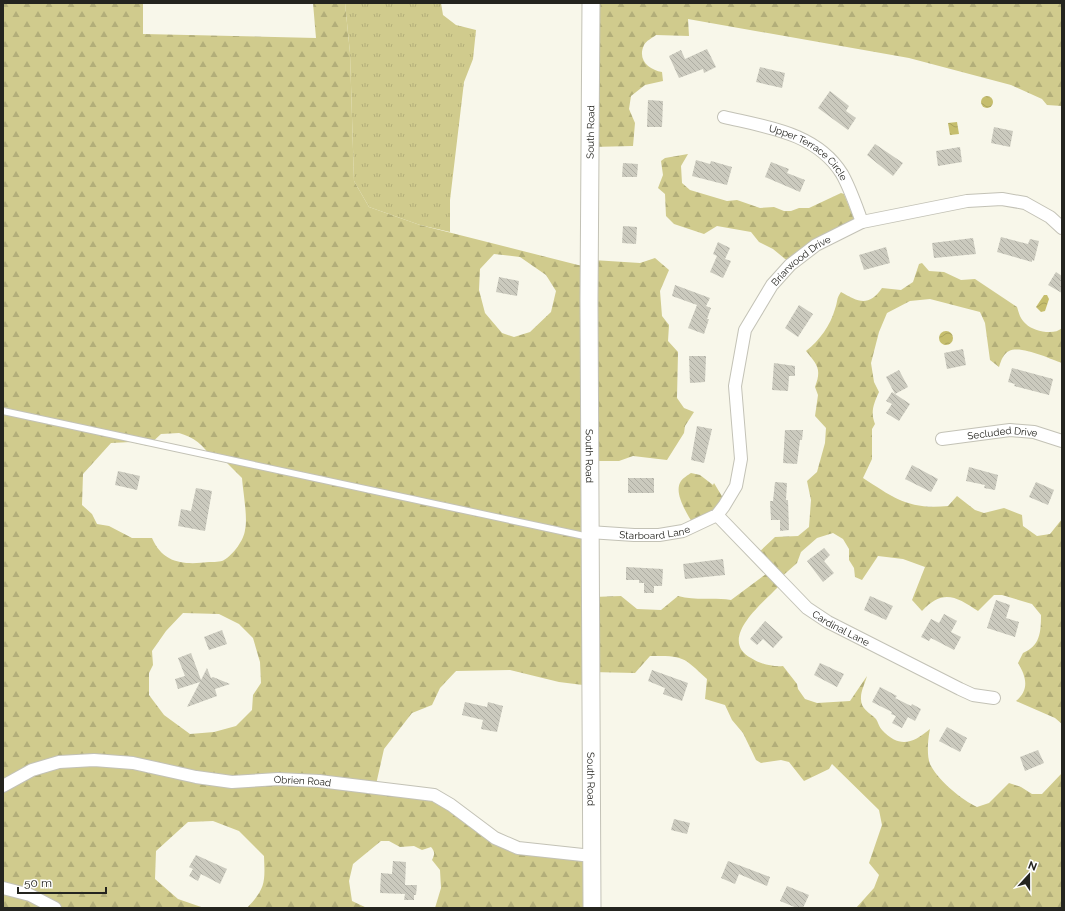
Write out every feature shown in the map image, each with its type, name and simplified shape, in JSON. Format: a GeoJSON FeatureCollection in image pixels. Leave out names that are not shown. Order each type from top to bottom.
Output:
{"type":"FeatureCollection","features":[{"type":"Feature","properties":{"kind":"street","name":"South Road"},"geometry":{"type":"LineString","coordinates":[[592,3],[589,534],[592,908]]}},
{"type":"Feature","properties":{"kind":"street","name":"Upper Terrace Circle"},"geometry":{"type":"LineString","coordinates":[[724,117],[795,136],[815,146],[829,157],[842,175],[862,222]]}},
{"type":"Feature","properties":{"kind":"street","name":"Briarwood Drive"},"geometry":{"type":"LineString","coordinates":[[717,515],[736,486],[741,459],[736,386],[745,330],[772,285],[790,265],[816,246],[862,222],[967,201],[1002,199],[1025,203],[1050,217],[1062,228]]}},
{"type":"Feature","properties":{"kind":"street","name":"Secluded Drive"},"geometry":{"type":"LineString","coordinates":[[942,439],[1010,430],[1034,432],[1062,441]]}},
{"type":"Feature","properties":{"kind":"street","name":"Starboard Lane"},"geometry":{"type":"LineString","coordinates":[[589,534],[659,535],[683,531],[717,515]]}},
{"type":"Feature","properties":{"kind":"street","name":"Cardinal Lane"},"geometry":{"type":"LineString","coordinates":[[717,515],[786,588],[807,608],[828,622],[973,695],[994,698]]}},
{"type":"Feature","properties":{"kind":"street","name":"Obrien Road"},"geometry":{"type":"LineString","coordinates":[[3,786],[32,770],[59,762],[94,760],[133,763],[196,777],[232,782],[278,779],[318,781],[434,795],[451,805],[495,838],[518,848],[592,856]]}},
{"type":"Feature","properties":{"kind":"street"},"geometry":{"type":"LineString","coordinates":[[3,888],[30,895],[55,908]]}},
{"type":"Feature","properties":{"kind":"lane"},"geometry":{"type":"LineString","coordinates":[[3,411],[589,534]]}},
{"type":"Feature","properties":{"kind":"green space"},"geometry":{"type":"Polygon","coordinates":[[[3,3],[143,3],[143,34],[316,38],[313,3],[345,3],[350,53],[354,181],[369,207],[420,225],[578,265],[588,266],[593,260],[640,263],[655,258],[669,270],[660,291],[662,316],[669,325],[668,341],[678,352],[677,398],[684,408],[694,412],[685,426],[684,433],[667,460],[633,456],[619,461],[595,461],[593,597],[621,596],[637,609],[661,610],[678,596],[731,600],[766,574],[756,555],[775,537],[798,536],[809,527],[811,500],[807,481],[817,472],[825,443],[826,428],[815,416],[818,395],[815,387],[818,371],[816,364],[806,351],[816,342],[827,327],[841,292],[863,301],[872,298],[882,288],[901,290],[913,282],[919,264],[922,263],[929,271],[944,272],[961,280],[975,279],[1017,307],[1022,320],[1033,329],[1044,332],[1054,332],[1062,328],[1062,363],[1028,351],[1014,350],[1005,354],[999,367],[990,360],[985,323],[980,312],[930,299],[910,301],[887,313],[879,332],[871,363],[874,382],[879,392],[874,404],[873,412],[875,424],[872,429],[872,459],[863,478],[893,497],[912,504],[934,507],[948,506],[957,496],[975,510],[984,513],[1004,508],[1022,515],[1023,526],[1037,536],[1050,534],[1062,519],[1062,724],[1055,718],[1016,701],[1025,688],[1025,678],[1018,663],[1023,653],[1029,650],[1036,642],[1041,627],[1041,615],[1032,604],[1002,595],[994,595],[978,611],[957,599],[943,597],[937,599],[922,611],[912,600],[925,567],[903,559],[878,556],[862,580],[855,577],[854,568],[849,560],[849,549],[843,539],[833,533],[817,538],[801,552],[797,563],[778,580],[778,587],[746,621],[741,631],[739,641],[742,650],[751,658],[770,665],[783,666],[797,684],[798,689],[805,699],[817,703],[850,701],[867,676],[861,695],[862,705],[876,719],[881,729],[895,740],[906,742],[918,738],[930,729],[928,753],[931,766],[939,778],[951,790],[977,807],[989,803],[1009,783],[1021,787],[1032,794],[1042,794],[1062,773],[1062,908],[856,908],[874,888],[879,875],[869,863],[882,825],[879,810],[832,764],[829,769],[804,781],[789,762],[781,760],[761,763],[756,760],[743,733],[732,720],[725,705],[705,699],[707,679],[682,659],[670,656],[650,656],[635,673],[592,672],[591,686],[559,682],[510,670],[456,671],[440,688],[432,705],[412,713],[384,749],[375,789],[408,793],[444,804],[493,842],[592,854],[594,908],[435,908],[441,888],[440,870],[432,860],[434,853],[431,847],[422,850],[414,846],[400,847],[389,841],[381,841],[353,864],[349,881],[352,901],[367,908],[247,908],[258,895],[263,884],[264,856],[239,831],[213,821],[188,822],[156,851],[155,879],[178,899],[204,908],[3,908],[3,3]],[[494,254],[480,269],[479,290],[485,313],[502,333],[514,337],[530,332],[551,312],[556,291],[546,275],[520,257],[494,254]],[[179,433],[161,434],[148,446],[131,442],[111,443],[83,474],[82,505],[92,514],[97,524],[109,526],[132,538],[152,538],[162,553],[176,561],[192,563],[217,562],[224,560],[238,547],[243,538],[246,525],[242,478],[226,462],[211,459],[202,446],[194,439],[179,433]],[[183,613],[166,631],[152,651],[153,665],[149,673],[149,695],[164,715],[190,734],[214,732],[236,726],[252,710],[253,695],[261,683],[260,662],[253,638],[239,624],[219,614],[183,613]]]}},
{"type":"Feature","properties":{"kind":"green space"},"geometry":{"type":"Polygon","coordinates":[[[345,3],[441,3],[443,15],[456,25],[476,30],[473,59],[464,82],[450,200],[450,232],[420,225],[369,207],[354,181],[350,53],[345,3]]]}},
{"type":"Feature","properties":{"kind":"green space"},"geometry":{"type":"Polygon","coordinates":[[[593,3],[1062,3],[1062,106],[1047,105],[1042,99],[1011,85],[909,58],[688,19],[689,36],[656,35],[644,45],[642,50],[643,60],[649,67],[662,72],[663,81],[645,85],[631,96],[629,109],[635,123],[633,146],[591,147],[593,3]]]}},
{"type":"Feature","properties":{"kind":"green space"},"geometry":{"type":"Polygon","coordinates":[[[688,154],[681,166],[682,183],[690,190],[727,201],[737,200],[760,208],[774,207],[784,211],[809,208],[841,193],[844,194],[856,224],[790,263],[773,249],[759,242],[751,232],[717,226],[704,234],[674,224],[666,216],[665,194],[658,188],[663,175],[661,161],[665,158],[688,154]]]}},
{"type":"Feature","properties":{"kind":"green space"},"geometry":{"type":"Polygon","coordinates":[[[691,473],[700,475],[713,485],[714,483],[726,503],[693,524],[684,509],[679,491],[681,481],[691,473]]]}},
{"type":"Feature","properties":{"kind":"water"},"geometry":{"type":"Polygon","coordinates":[[[989,96],[992,97],[992,107],[985,108],[982,107],[981,100],[982,97],[989,96]]]}},
{"type":"Feature","properties":{"kind":"water"},"geometry":{"type":"Polygon","coordinates":[[[957,122],[959,134],[950,135],[948,123],[957,122]]]}},
{"type":"Feature","properties":{"kind":"water"},"geometry":{"type":"Polygon","coordinates":[[[1044,295],[1047,295],[1049,299],[1045,311],[1041,312],[1036,307],[1044,295]]]}},
{"type":"Feature","properties":{"kind":"water"},"geometry":{"type":"Polygon","coordinates":[[[943,331],[949,331],[953,335],[953,341],[949,345],[943,345],[939,341],[939,335],[943,331]]]}},
{"type":"Feature","properties":{"kind":"building"},"geometry":{"type":"Polygon","coordinates":[[[707,49],[716,67],[704,73],[703,69],[679,78],[669,56],[681,50],[685,59],[707,49]]]}},
{"type":"Feature","properties":{"kind":"building"},"geometry":{"type":"Polygon","coordinates":[[[760,67],[785,73],[782,88],[756,82],[760,67]]]}},
{"type":"Feature","properties":{"kind":"building"},"geometry":{"type":"Polygon","coordinates":[[[830,91],[849,106],[846,111],[856,118],[848,130],[818,108],[830,91]]]}},
{"type":"Feature","properties":{"kind":"building"},"geometry":{"type":"Polygon","coordinates":[[[648,100],[663,101],[662,127],[647,127],[648,100]]]}},
{"type":"Feature","properties":{"kind":"building"},"geometry":{"type":"Polygon","coordinates":[[[994,127],[1013,131],[1010,147],[991,143],[994,127]]]}},
{"type":"Feature","properties":{"kind":"building"},"geometry":{"type":"Polygon","coordinates":[[[875,144],[903,163],[893,176],[867,155],[875,144]]]}},
{"type":"Feature","properties":{"kind":"building"},"geometry":{"type":"Polygon","coordinates":[[[960,147],[962,162],[938,166],[936,151],[960,147]]]}},
{"type":"Feature","properties":{"kind":"building"},"geometry":{"type":"Polygon","coordinates":[[[696,160],[710,164],[711,161],[732,167],[727,185],[692,176],[696,160]]]}},
{"type":"Feature","properties":{"kind":"building"},"geometry":{"type":"Polygon","coordinates":[[[771,162],[789,169],[787,173],[805,180],[800,192],[765,177],[771,162]]]}},
{"type":"Feature","properties":{"kind":"building"},"geometry":{"type":"Polygon","coordinates":[[[623,163],[638,164],[637,177],[622,177],[623,163]]]}},
{"type":"Feature","properties":{"kind":"building"},"geometry":{"type":"Polygon","coordinates":[[[623,226],[637,227],[636,244],[622,243],[623,226]]]}},
{"type":"Feature","properties":{"kind":"building"},"geometry":{"type":"Polygon","coordinates":[[[1001,237],[1028,244],[1030,239],[1039,241],[1034,261],[1032,260],[1032,262],[997,252],[1001,237]]]}},
{"type":"Feature","properties":{"kind":"building"},"geometry":{"type":"Polygon","coordinates":[[[973,238],[976,254],[934,258],[932,243],[973,238]]]}},
{"type":"Feature","properties":{"kind":"building"},"geometry":{"type":"Polygon","coordinates":[[[718,242],[730,248],[725,259],[731,261],[723,278],[710,272],[717,256],[713,254],[718,242]]]}},
{"type":"Feature","properties":{"kind":"building"},"geometry":{"type":"Polygon","coordinates":[[[886,247],[890,263],[864,270],[859,255],[886,247]]]}},
{"type":"Feature","properties":{"kind":"building"},"geometry":{"type":"Polygon","coordinates":[[[1056,272],[1062,276],[1062,293],[1048,285],[1056,272]]]}},
{"type":"Feature","properties":{"kind":"building"},"geometry":{"type":"Polygon","coordinates":[[[499,277],[519,281],[517,296],[496,292],[499,277]]]}},
{"type":"Feature","properties":{"kind":"building"},"geometry":{"type":"Polygon","coordinates":[[[675,285],[710,298],[706,306],[711,308],[704,334],[688,328],[697,305],[672,296],[675,285]]]}},
{"type":"Feature","properties":{"kind":"building"},"geometry":{"type":"Polygon","coordinates":[[[799,305],[813,314],[798,337],[785,328],[799,305]]]}},
{"type":"Feature","properties":{"kind":"building"},"geometry":{"type":"Polygon","coordinates":[[[963,349],[966,365],[947,369],[944,353],[963,349]]]}},
{"type":"Feature","properties":{"kind":"building"},"geometry":{"type":"Polygon","coordinates":[[[689,356],[706,356],[705,382],[690,383],[689,356]]]}},
{"type":"Feature","properties":{"kind":"building"},"geometry":{"type":"Polygon","coordinates":[[[774,363],[795,366],[795,376],[789,376],[788,391],[772,390],[774,363]]]}},
{"type":"Feature","properties":{"kind":"building"},"geometry":{"type":"Polygon","coordinates":[[[1012,368],[1053,379],[1049,395],[1014,386],[1015,384],[1008,382],[1012,368]]]}},
{"type":"Feature","properties":{"kind":"building"},"geometry":{"type":"Polygon","coordinates":[[[899,370],[908,387],[895,394],[886,377],[899,370]]]}},
{"type":"Feature","properties":{"kind":"building"},"geometry":{"type":"Polygon","coordinates":[[[892,392],[910,404],[899,421],[886,413],[892,404],[886,401],[892,392]]]}},
{"type":"Feature","properties":{"kind":"building"},"geometry":{"type":"Polygon","coordinates":[[[697,426],[712,429],[704,463],[691,460],[697,426]]]}},
{"type":"Feature","properties":{"kind":"building"},"geometry":{"type":"Polygon","coordinates":[[[785,430],[803,430],[802,440],[800,440],[797,464],[783,463],[785,430]]]}},
{"type":"Feature","properties":{"kind":"building"},"geometry":{"type":"Polygon","coordinates":[[[912,465],[938,479],[931,492],[905,479],[912,465]]]}},
{"type":"Feature","properties":{"kind":"building"},"geometry":{"type":"Polygon","coordinates":[[[969,467],[998,475],[995,490],[984,488],[985,485],[966,481],[969,467]]]}},
{"type":"Feature","properties":{"kind":"building"},"geometry":{"type":"Polygon","coordinates":[[[118,471],[140,476],[137,490],[115,485],[118,471]]]}},
{"type":"Feature","properties":{"kind":"building"},"geometry":{"type":"Polygon","coordinates":[[[628,478],[654,478],[654,493],[628,493],[628,478]]]}},
{"type":"Feature","properties":{"kind":"building"},"geometry":{"type":"Polygon","coordinates":[[[775,482],[787,483],[786,500],[788,500],[789,530],[780,531],[780,520],[771,520],[770,501],[773,501],[775,482]]]}},
{"type":"Feature","properties":{"kind":"building"},"geometry":{"type":"Polygon","coordinates":[[[1036,482],[1054,490],[1048,505],[1029,497],[1036,482]]]}},
{"type":"Feature","properties":{"kind":"building"},"geometry":{"type":"Polygon","coordinates":[[[196,488],[212,491],[205,531],[178,526],[181,509],[191,511],[196,488]]]}},
{"type":"Feature","properties":{"kind":"building"},"geometry":{"type":"Polygon","coordinates":[[[824,548],[830,555],[824,561],[834,573],[823,582],[807,561],[824,548]]]}},
{"type":"Feature","properties":{"kind":"building"},"geometry":{"type":"Polygon","coordinates":[[[723,559],[725,575],[685,579],[683,564],[723,559]]]}},
{"type":"Feature","properties":{"kind":"building"},"geometry":{"type":"Polygon","coordinates":[[[626,567],[663,569],[662,586],[654,586],[654,593],[644,593],[644,583],[639,583],[639,580],[626,580],[626,567]]]}},
{"type":"Feature","properties":{"kind":"building"},"geometry":{"type":"Polygon","coordinates":[[[870,596],[893,606],[886,620],[864,610],[870,596]]]}},
{"type":"Feature","properties":{"kind":"building"},"geometry":{"type":"Polygon","coordinates":[[[996,600],[1010,605],[1006,618],[1019,622],[1015,637],[987,628],[996,600]]]}},
{"type":"Feature","properties":{"kind":"building"},"geometry":{"type":"Polygon","coordinates":[[[944,614],[957,621],[951,632],[961,637],[954,650],[931,638],[929,641],[921,637],[931,619],[939,623],[944,614]]]}},
{"type":"Feature","properties":{"kind":"building"},"geometry":{"type":"Polygon","coordinates":[[[765,621],[783,637],[773,648],[763,639],[757,645],[750,639],[765,621]]]}},
{"type":"Feature","properties":{"kind":"building"},"geometry":{"type":"Polygon","coordinates":[[[222,630],[227,644],[209,650],[204,637],[222,630]]]}},
{"type":"Feature","properties":{"kind":"building"},"geometry":{"type":"Polygon","coordinates":[[[191,653],[201,680],[207,668],[211,678],[213,677],[230,684],[215,689],[217,696],[187,707],[200,682],[178,689],[175,679],[185,676],[178,658],[191,653]]]}},
{"type":"Feature","properties":{"kind":"building"},"geometry":{"type":"Polygon","coordinates":[[[820,663],[844,674],[837,687],[814,675],[820,663]]]}},
{"type":"Feature","properties":{"kind":"building"},"geometry":{"type":"Polygon","coordinates":[[[652,670],[688,683],[682,701],[663,694],[665,688],[648,681],[652,670]]]}},
{"type":"Feature","properties":{"kind":"building"},"geometry":{"type":"Polygon","coordinates":[[[880,687],[897,696],[895,698],[921,709],[915,721],[908,717],[902,728],[892,723],[896,716],[891,714],[892,712],[872,702],[880,687]]]}},
{"type":"Feature","properties":{"kind":"building"},"geometry":{"type":"Polygon","coordinates":[[[465,702],[487,707],[488,702],[503,706],[497,732],[481,729],[483,720],[462,715],[465,702]]]}},
{"type":"Feature","properties":{"kind":"building"},"geometry":{"type":"Polygon","coordinates":[[[947,727],[967,738],[960,752],[939,741],[947,727]]]}},
{"type":"Feature","properties":{"kind":"building"},"geometry":{"type":"Polygon","coordinates":[[[1038,750],[1044,763],[1025,771],[1020,757],[1038,750]]]}},
{"type":"Feature","properties":{"kind":"building"},"geometry":{"type":"Polygon","coordinates":[[[674,819],[690,823],[687,834],[671,830],[674,819]]]}},
{"type":"Feature","properties":{"kind":"building"},"geometry":{"type":"Polygon","coordinates":[[[196,855],[227,869],[220,884],[201,874],[198,881],[189,876],[193,869],[189,867],[196,855]]]}},
{"type":"Feature","properties":{"kind":"building"},"geometry":{"type":"Polygon","coordinates":[[[393,861],[406,862],[405,885],[417,885],[414,900],[404,900],[405,894],[380,893],[381,873],[392,874],[393,861]]]}},
{"type":"Feature","properties":{"kind":"building"},"geometry":{"type":"Polygon","coordinates":[[[728,861],[770,877],[767,886],[739,874],[735,884],[721,878],[728,861]]]}},
{"type":"Feature","properties":{"kind":"building"},"geometry":{"type":"Polygon","coordinates":[[[787,886],[809,895],[803,908],[797,908],[780,901],[787,886]]]}}]}
